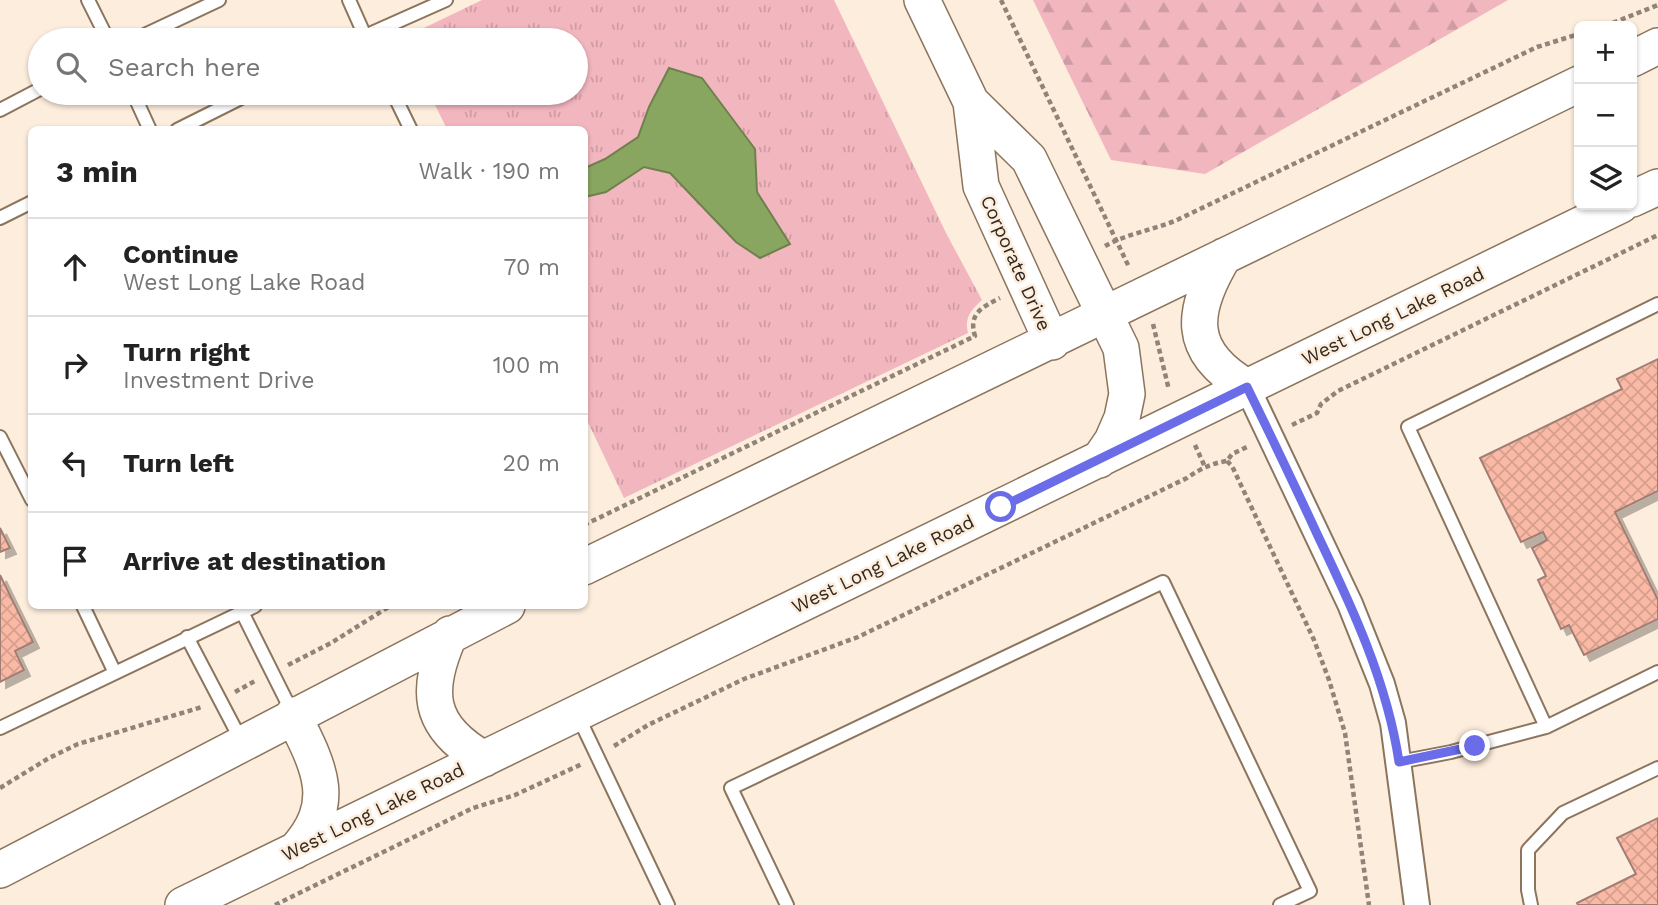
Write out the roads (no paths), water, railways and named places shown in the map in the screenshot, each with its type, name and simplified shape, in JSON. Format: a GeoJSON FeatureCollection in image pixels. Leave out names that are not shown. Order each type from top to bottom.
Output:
{"type":"FeatureCollection","features":[{"type":"Feature","properties":{"kind":"main road","name":"Corporate Drive"},"geometry":{"type":"LineString","coordinates":[[922,0],[971,102],[981,186],[1052,341]]}},
{"type":"Feature","properties":{"kind":"main road"},"geometry":{"type":"LineString","coordinates":[[1637,56],[1658,46]]}},
{"type":"Feature","properties":{"kind":"main road"},"geometry":{"type":"LineString","coordinates":[[588,565],[1574,86]]}},
{"type":"Feature","properties":{"kind":"main road","name":"Corporate Drive"},"geometry":{"type":"LineString","coordinates":[[971,102],[1029,159],[1121,348],[1127,394],[1122,418],[1112,441],[1098,460]]}},
{"type":"Feature","properties":{"kind":"main road"},"geometry":{"type":"LineString","coordinates":[[1637,198],[1658,187]]}},
{"type":"Feature","properties":{"kind":"main road","name":"West Long Lake Road"},"geometry":{"type":"LineString","coordinates":[[183,905],[1611,210]]}},
{"type":"Feature","properties":{"kind":"main road"},"geometry":{"type":"LineString","coordinates":[[1224,256],[1210,281],[1202,305],[1199,327],[1203,345],[1212,361],[1226,375],[1247,387]]}},
{"type":"Feature","properties":{"kind":"main road"},"geometry":{"type":"LineString","coordinates":[[0,870],[501,609]]}},
{"type":"Feature","properties":{"kind":"main road"},"geometry":{"type":"LineString","coordinates":[[450,634],[437,663],[433,686],[435,706],[453,738],[484,759]]}},
{"type":"Feature","properties":{"kind":"main road"},"geometry":{"type":"LineString","coordinates":[[293,715],[316,764],[321,799],[318,819],[310,834],[295,851]]}},
{"type":"Feature","properties":{"kind":"street"},"geometry":{"type":"LineString","coordinates":[[1247,387],[1350,604],[1385,697],[1393,723],[1417,905]]}},
{"type":"Feature","properties":{"kind":"lane"},"geometry":{"type":"LineString","coordinates":[[88,0],[102,28]]}},
{"type":"Feature","properties":{"kind":"lane"},"geometry":{"type":"LineString","coordinates":[[160,28],[219,0]]}},
{"type":"Feature","properties":{"kind":"lane"},"geometry":{"type":"LineString","coordinates":[[349,0],[359,28]]}},
{"type":"Feature","properties":{"kind":"lane"},"geometry":{"type":"LineString","coordinates":[[386,28],[446,0]]}},
{"type":"Feature","properties":{"kind":"lane"},"geometry":{"type":"LineString","coordinates":[[0,110],[28,95]]}},
{"type":"Feature","properties":{"kind":"lane"},"geometry":{"type":"LineString","coordinates":[[139,105],[148,126]]}},
{"type":"Feature","properties":{"kind":"lane"},"geometry":{"type":"LineString","coordinates":[[185,126],[227,105]]}},
{"type":"Feature","properties":{"kind":"lane"},"geometry":{"type":"LineString","coordinates":[[399,105],[409,126]]}},
{"type":"Feature","properties":{"kind":"lane"},"geometry":{"type":"LineString","coordinates":[[0,218],[28,204]]}},
{"type":"Feature","properties":{"kind":"lane"},"geometry":{"type":"LineString","coordinates":[[1546,727],[1408,427],[1658,303]]}},
{"type":"Feature","properties":{"kind":"lane"},"geometry":{"type":"LineString","coordinates":[[0,437],[28,492]]}},
{"type":"Feature","properties":{"kind":"lane"},"geometry":{"type":"LineString","coordinates":[[787,905],[731,788],[1163,582],[1310,891],[1280,905]]}},
{"type":"Feature","properties":{"kind":"lane"},"geometry":{"type":"LineString","coordinates":[[84,609],[115,673]]}},
{"type":"Feature","properties":{"kind":"lane"},"geometry":{"type":"LineString","coordinates":[[0,728],[248,609]]}},
{"type":"Feature","properties":{"kind":"lane"},"geometry":{"type":"LineString","coordinates":[[242,612],[293,715]]}},
{"type":"Feature","properties":{"kind":"lane"},"geometry":{"type":"LineString","coordinates":[[187,637],[242,742]]}},
{"type":"Feature","properties":{"kind":"lane"},"geometry":{"type":"LineString","coordinates":[[1399,762],[1451,752],[1546,727],[1658,672]]}},
{"type":"Feature","properties":{"kind":"lane"},"geometry":{"type":"LineString","coordinates":[[577,713],[668,905]]}},
{"type":"Feature","properties":{"kind":"lane"},"geometry":{"type":"LineString","coordinates":[[1531,905],[1528,890],[1528,850],[1563,813],[1658,768]]}}]}
